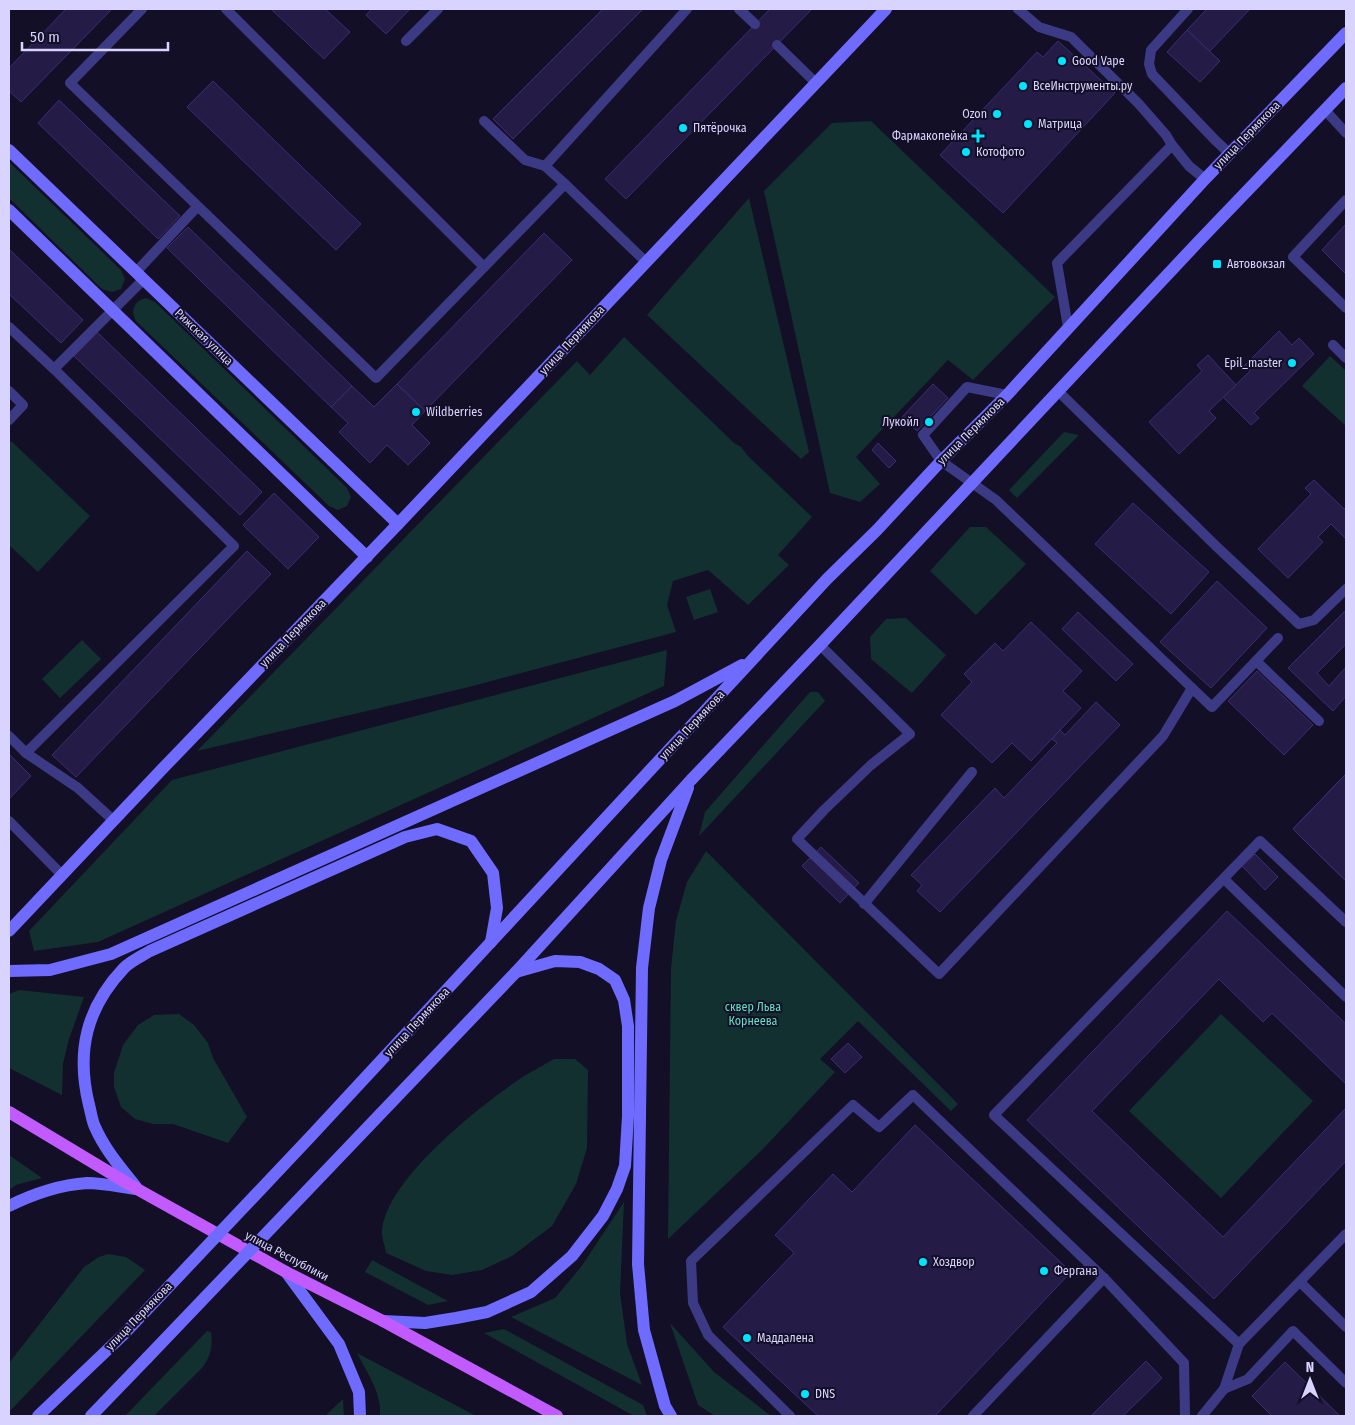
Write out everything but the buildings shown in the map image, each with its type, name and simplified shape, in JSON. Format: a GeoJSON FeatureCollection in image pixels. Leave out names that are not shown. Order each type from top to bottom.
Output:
{"type":"FeatureCollection","features":[{"type":"Feature","properties":{"kind":"main road","name":"улица Пермякова"},"geometry":{"type":"LineString","coordinates":[[9,931],[113,820],[367,557],[886,9]]}},
{"type":"Feature","properties":{"kind":"main road","name":"улица Пермякова"},"geometry":{"type":"LineString","coordinates":[[31,1416],[41,1413],[124,1334],[318,1128],[827,579],[1007,395],[1229,152],[1346,33]]}},
{"type":"Feature","properties":{"kind":"main road"},"geometry":{"type":"LineString","coordinates":[[91,1416],[516,972],[691,780],[1346,88]]}},
{"type":"Feature","properties":{"kind":"main road","name":"Рижская улица"},"geometry":{"type":"LineString","coordinates":[[9,150],[398,524]]}},
{"type":"Feature","properties":{"kind":"main road"},"geometry":{"type":"LineString","coordinates":[[9,210],[367,557]]}},
{"type":"Feature","properties":{"kind":"main road"},"geometry":{"type":"LineString","coordinates":[[9,971],[50,970],[111,954],[675,701],[751,661]]}},
{"type":"Feature","properties":{"kind":"main road"},"geometry":{"type":"LineString","coordinates":[[671,1416],[665,1406],[644,1330],[638,1264],[642,968],[650,908],[662,860],[691,780]]}},
{"type":"Feature","properties":{"kind":"main road"},"geometry":{"type":"LineString","coordinates":[[138,1189],[112,1157],[94,1126],[85,1088],[82,1054],[89,1026],[102,997],[125,967],[158,947],[405,836],[438,829],[471,841],[493,873],[497,908],[491,942]]}},
{"type":"Feature","properties":{"kind":"main road"},"geometry":{"type":"LineString","coordinates":[[383,1321],[425,1323],[487,1312],[531,1292],[572,1256],[603,1216],[617,1189],[625,1166],[628,1116],[628,1026],[624,1000],[615,980],[599,969],[580,962],[555,961],[516,972]]}},
{"type":"Feature","properties":{"kind":"main road","name":"улица Республики"},"geometry":{"type":"LineString","coordinates":[[9,1112],[138,1189],[286,1272],[383,1321],[558,1416]]}},
{"type":"Feature","properties":{"kind":"main road"},"geometry":{"type":"LineString","coordinates":[[9,1206],[29,1196],[54,1188],[87,1183],[138,1189]]}},
{"type":"Feature","properties":{"kind":"main road"},"geometry":{"type":"LineString","coordinates":[[286,1272],[339,1344],[359,1392],[360,1416]]}},
{"type":"Feature","properties":{"kind":"lane"},"geometry":{"type":"LineString","coordinates":[[142,9],[70,83],[376,378],[565,184]]}},
{"type":"Feature","properties":{"kind":"lane"},"geometry":{"type":"LineString","coordinates":[[226,9],[484,267]]}},
{"type":"Feature","properties":{"kind":"lane"},"geometry":{"type":"LineString","coordinates":[[406,41],[438,9]]}},
{"type":"Feature","properties":{"kind":"lane"},"geometry":{"type":"LineString","coordinates":[[544,166],[687,9]]}},
{"type":"Feature","properties":{"kind":"lane"},"geometry":{"type":"LineString","coordinates":[[739,9],[755,24]]}},
{"type":"Feature","properties":{"kind":"lane"},"geometry":{"type":"LineString","coordinates":[[1018,9],[1039,27],[1071,37],[1138,103],[1166,135],[1189,166],[1205,178]]}},
{"type":"Feature","properties":{"kind":"lane"},"geometry":{"type":"LineString","coordinates":[[1188,9],[1151,50],[1149,64],[1152,74],[1215,140],[1229,152]]}},
{"type":"Feature","properties":{"kind":"lane"},"geometry":{"type":"LineString","coordinates":[[777,45],[816,83]]}},
{"type":"Feature","properties":{"kind":"lane"},"geometry":{"type":"LineString","coordinates":[[1326,110],[1346,132]]}},
{"type":"Feature","properties":{"kind":"lane"},"geometry":{"type":"LineString","coordinates":[[484,121],[525,160],[544,166],[565,184],[646,262]]}},
{"type":"Feature","properties":{"kind":"lane"},"geometry":{"type":"LineString","coordinates":[[1068,327],[1057,264],[1172,145]]}},
{"type":"Feature","properties":{"kind":"lane"},"geometry":{"type":"LineString","coordinates":[[1346,200],[1292,257],[1346,308]]}},
{"type":"Feature","properties":{"kind":"lane"},"geometry":{"type":"LineString","coordinates":[[54,369],[112,311],[197,207]]}},
{"type":"Feature","properties":{"kind":"lane"},"geometry":{"type":"LineString","coordinates":[[9,327],[234,546],[26,753]]}},
{"type":"Feature","properties":{"kind":"lane"},"geometry":{"type":"LineString","coordinates":[[1333,344],[1346,358]]}},
{"type":"Feature","properties":{"kind":"lane"},"geometry":{"type":"LineString","coordinates":[[1007,395],[967,388],[922,435],[941,461],[996,500],[1212,707],[1278,638]]}},
{"type":"Feature","properties":{"kind":"lane"},"geometry":{"type":"LineString","coordinates":[[1058,391],[1216,546],[1299,624],[1314,620],[1346,588]]}},
{"type":"Feature","properties":{"kind":"lane"},"geometry":{"type":"LineString","coordinates":[[9,392],[23,405],[9,420]]}},
{"type":"Feature","properties":{"kind":"lane"},"geometry":{"type":"LineString","coordinates":[[820,645],[910,734],[871,765],[824,810],[797,840],[939,974],[1163,736],[1192,688]]}},
{"type":"Feature","properties":{"kind":"lane"},"geometry":{"type":"LineString","coordinates":[[1256,662],[1319,721]]}},
{"type":"Feature","properties":{"kind":"lane"},"geometry":{"type":"LineString","coordinates":[[9,736],[26,753],[78,788],[113,820]]}},
{"type":"Feature","properties":{"kind":"lane"},"geometry":{"type":"LineString","coordinates":[[864,904],[972,772]]}},
{"type":"Feature","properties":{"kind":"lane"},"geometry":{"type":"LineString","coordinates":[[9,821],[62,875]]}},
{"type":"Feature","properties":{"kind":"lane"},"geometry":{"type":"LineString","coordinates":[[1239,1344],[994,1115],[1260,841],[1346,922]]}},
{"type":"Feature","properties":{"kind":"lane"},"geometry":{"type":"LineString","coordinates":[[1224,879],[1346,997]]}},
{"type":"Feature","properties":{"kind":"lane"},"geometry":{"type":"LineString","coordinates":[[790,1416],[708,1335],[693,1303],[691,1261],[853,1105],[879,1127],[913,1095],[1104,1278],[1184,1363],[1185,1416]]}},
{"type":"Feature","properties":{"kind":"lane"},"geometry":{"type":"LineString","coordinates":[[1202,1416],[1224,1389],[1239,1344],[1346,1234]]}},
{"type":"Feature","properties":{"kind":"lane"},"geometry":{"type":"LineString","coordinates":[[973,1416],[1104,1278]]}},
{"type":"Feature","properties":{"kind":"lane"},"geometry":{"type":"LineString","coordinates":[[1300,1282],[1346,1327]]}},
{"type":"Feature","properties":{"kind":"lane"},"geometry":{"type":"LineString","coordinates":[[1224,1389],[1248,1379],[1293,1331],[1346,1383]]}},
{"type":"Feature","properties":{"kind":"green space"},"geometry":{"type":"Polygon","coordinates":[[[871,121],[1055,297],[973,380],[948,360],[856,457],[880,484],[860,502],[830,493],[764,191],[832,123],[871,121]]]}},
{"type":"Feature","properties":{"kind":"green space"},"geometry":{"type":"Polygon","coordinates":[[[9,162],[121,270],[125,279],[121,289],[112,292],[102,289],[9,198],[9,162]]]}},
{"type":"Feature","properties":{"kind":"green space"},"geometry":{"type":"Polygon","coordinates":[[[749,198],[809,452],[801,459],[647,315],[749,198]]]}},
{"type":"Feature","properties":{"kind":"green space"},"geometry":{"type":"Polygon","coordinates":[[[146,298],[155,302],[347,488],[351,497],[347,506],[338,510],[329,506],[136,321],[133,313],[134,306],[146,298]]]}},
{"type":"Feature","properties":{"kind":"green space"},"geometry":{"type":"Polygon","coordinates":[[[624,337],[812,517],[778,555],[789,565],[748,605],[708,570],[673,581],[667,605],[676,632],[465,688],[197,751],[577,361],[590,375],[624,337]]]}},
{"type":"Feature","properties":{"kind":"green space"},"geometry":{"type":"Polygon","coordinates":[[[1330,356],[1346,371],[1346,426],[1302,386],[1330,356]]]}},
{"type":"Feature","properties":{"kind":"green space"},"geometry":{"type":"Polygon","coordinates":[[[1064,432],[1079,435],[1017,498],[1009,490],[1064,432]]]}},
{"type":"Feature","properties":{"kind":"green space"},"geometry":{"type":"Polygon","coordinates":[[[11,441],[90,516],[38,572],[9,545],[9,444],[11,441]]]}},
{"type":"Feature","properties":{"kind":"green space"},"geometry":{"type":"Polygon","coordinates":[[[970,527],[986,527],[1026,564],[976,615],[930,571],[970,527]]]}},
{"type":"Feature","properties":{"kind":"green space"},"geometry":{"type":"Polygon","coordinates":[[[710,589],[718,612],[694,620],[686,597],[710,589]]]}},
{"type":"Feature","properties":{"kind":"green space"},"geometry":{"type":"Polygon","coordinates":[[[906,618],[946,655],[912,693],[871,659],[870,637],[886,619],[906,618]]]}},
{"type":"Feature","properties":{"kind":"green space"},"geometry":{"type":"Polygon","coordinates":[[[82,640],[101,659],[60,698],[42,679],[82,640]]]}},
{"type":"Feature","properties":{"kind":"green space"},"geometry":{"type":"Polygon","coordinates":[[[667,650],[664,686],[98,942],[34,951],[29,931],[172,780],[667,650]]]}},
{"type":"Feature","properties":{"kind":"green space"},"geometry":{"type":"Polygon","coordinates":[[[810,692],[818,692],[825,701],[699,836],[705,812],[810,692]]]}},
{"type":"Feature","properties":{"kind":"green space","name":"сквер Льва Корнеева"},"geometry":{"type":"Polygon","coordinates":[[[706,851],[958,1104],[951,1111],[858,1021],[820,1059],[835,1072],[763,1149],[668,1239],[671,968],[676,921],[687,882],[706,851]]]}},
{"type":"Feature","properties":{"kind":"green space"},"geometry":{"type":"Polygon","coordinates":[[[19,990],[84,997],[69,1039],[63,1064],[62,1095],[9,1068],[9,994],[19,990]]]}},
{"type":"Feature","properties":{"kind":"green space"},"geometry":{"type":"Polygon","coordinates":[[[179,1014],[194,1025],[208,1043],[213,1058],[247,1117],[228,1143],[173,1124],[153,1124],[135,1119],[121,1107],[114,1087],[114,1073],[123,1045],[138,1025],[154,1015],[179,1014]]]}},
{"type":"Feature","properties":{"kind":"green space"},"geometry":{"type":"Polygon","coordinates":[[[1221,1014],[1313,1101],[1221,1198],[1129,1111],[1221,1014]]]}},
{"type":"Feature","properties":{"kind":"green space"},"geometry":{"type":"Polygon","coordinates":[[[554,1059],[575,1059],[588,1070],[587,1148],[576,1184],[552,1226],[512,1256],[482,1270],[452,1275],[426,1271],[386,1253],[382,1230],[388,1210],[400,1188],[418,1166],[462,1123],[524,1076],[554,1059]]]}},
{"type":"Feature","properties":{"kind":"green space"},"geometry":{"type":"Polygon","coordinates":[[[9,1155],[42,1178],[16,1185],[9,1190],[9,1155]]]}},
{"type":"Feature","properties":{"kind":"green space"},"geometry":{"type":"Polygon","coordinates":[[[624,1202],[620,1293],[627,1344],[642,1385],[511,1317],[555,1298],[581,1267],[624,1202]]]}},
{"type":"Feature","properties":{"kind":"green space"},"geometry":{"type":"Polygon","coordinates":[[[108,1254],[126,1257],[145,1270],[9,1412],[9,1363],[84,1267],[99,1257],[108,1254]]]}},
{"type":"Feature","properties":{"kind":"green space"},"geometry":{"type":"Polygon","coordinates":[[[372,1260],[448,1301],[428,1305],[365,1272],[372,1260]]]}},
{"type":"Feature","properties":{"kind":"green space"},"geometry":{"type":"Polygon","coordinates":[[[670,1323],[714,1372],[771,1416],[715,1416],[698,1405],[670,1323]]]}},
{"type":"Feature","properties":{"kind":"green space"},"geometry":{"type":"Polygon","coordinates":[[[504,1329],[643,1405],[647,1416],[634,1416],[484,1333],[504,1329]]]}},
{"type":"Feature","properties":{"kind":"green space"},"geometry":{"type":"Polygon","coordinates":[[[207,1331],[211,1332],[212,1342],[209,1355],[202,1368],[154,1416],[125,1416],[207,1331]]]}},
{"type":"Feature","properties":{"kind":"green space"},"geometry":{"type":"Polygon","coordinates":[[[357,1353],[476,1416],[380,1416],[379,1399],[357,1353]]]}},
{"type":"Feature","properties":{"kind":"green space"},"geometry":{"type":"Polygon","coordinates":[[[343,1399],[344,1416],[325,1416],[343,1399]]]}},
{"type":"Feature","properties":{"kind":"place","name":"Good Vape"},"geometry":{"type":"Point","coordinates":[1062,61]}},
{"type":"Feature","properties":{"kind":"place","name":"ВсеИнструменты.ру"},"geometry":{"type":"Point","coordinates":[1023,86]}},
{"type":"Feature","properties":{"kind":"place","name":"Ozon"},"geometry":{"type":"Point","coordinates":[997,114]}},
{"type":"Feature","properties":{"kind":"place","name":"Матрица"},"geometry":{"type":"Point","coordinates":[1028,124]}},
{"type":"Feature","properties":{"kind":"place","name":"Пятёрочка"},"geometry":{"type":"Point","coordinates":[683,128]}},
{"type":"Feature","properties":{"kind":"place","name":"Фармакопейка"},"geometry":{"type":"Point","coordinates":[978,136]}},
{"type":"Feature","properties":{"kind":"place","name":"Котофото"},"geometry":{"type":"Point","coordinates":[966,152]}},
{"type":"Feature","properties":{"kind":"place","name":"Автовокзал"},"geometry":{"type":"Point","coordinates":[1217,264]}},
{"type":"Feature","properties":{"kind":"place","name":"Epil_master"},"geometry":{"type":"Point","coordinates":[1292,363]}},
{"type":"Feature","properties":{"kind":"place","name":"Wildberries"},"geometry":{"type":"Point","coordinates":[416,412]}},
{"type":"Feature","properties":{"kind":"place","name":"Лукойл"},"geometry":{"type":"Point","coordinates":[929,422]}},
{"type":"Feature","properties":{"kind":"place","name":"Хоздвор"},"geometry":{"type":"Point","coordinates":[923,1262]}},
{"type":"Feature","properties":{"kind":"place","name":"Фергана"},"geometry":{"type":"Point","coordinates":[1044,1271]}},
{"type":"Feature","properties":{"kind":"place","name":"Маддалена"},"geometry":{"type":"Point","coordinates":[747,1338]}},
{"type":"Feature","properties":{"kind":"place","name":"DNS"},"geometry":{"type":"Point","coordinates":[805,1394]}}]}
